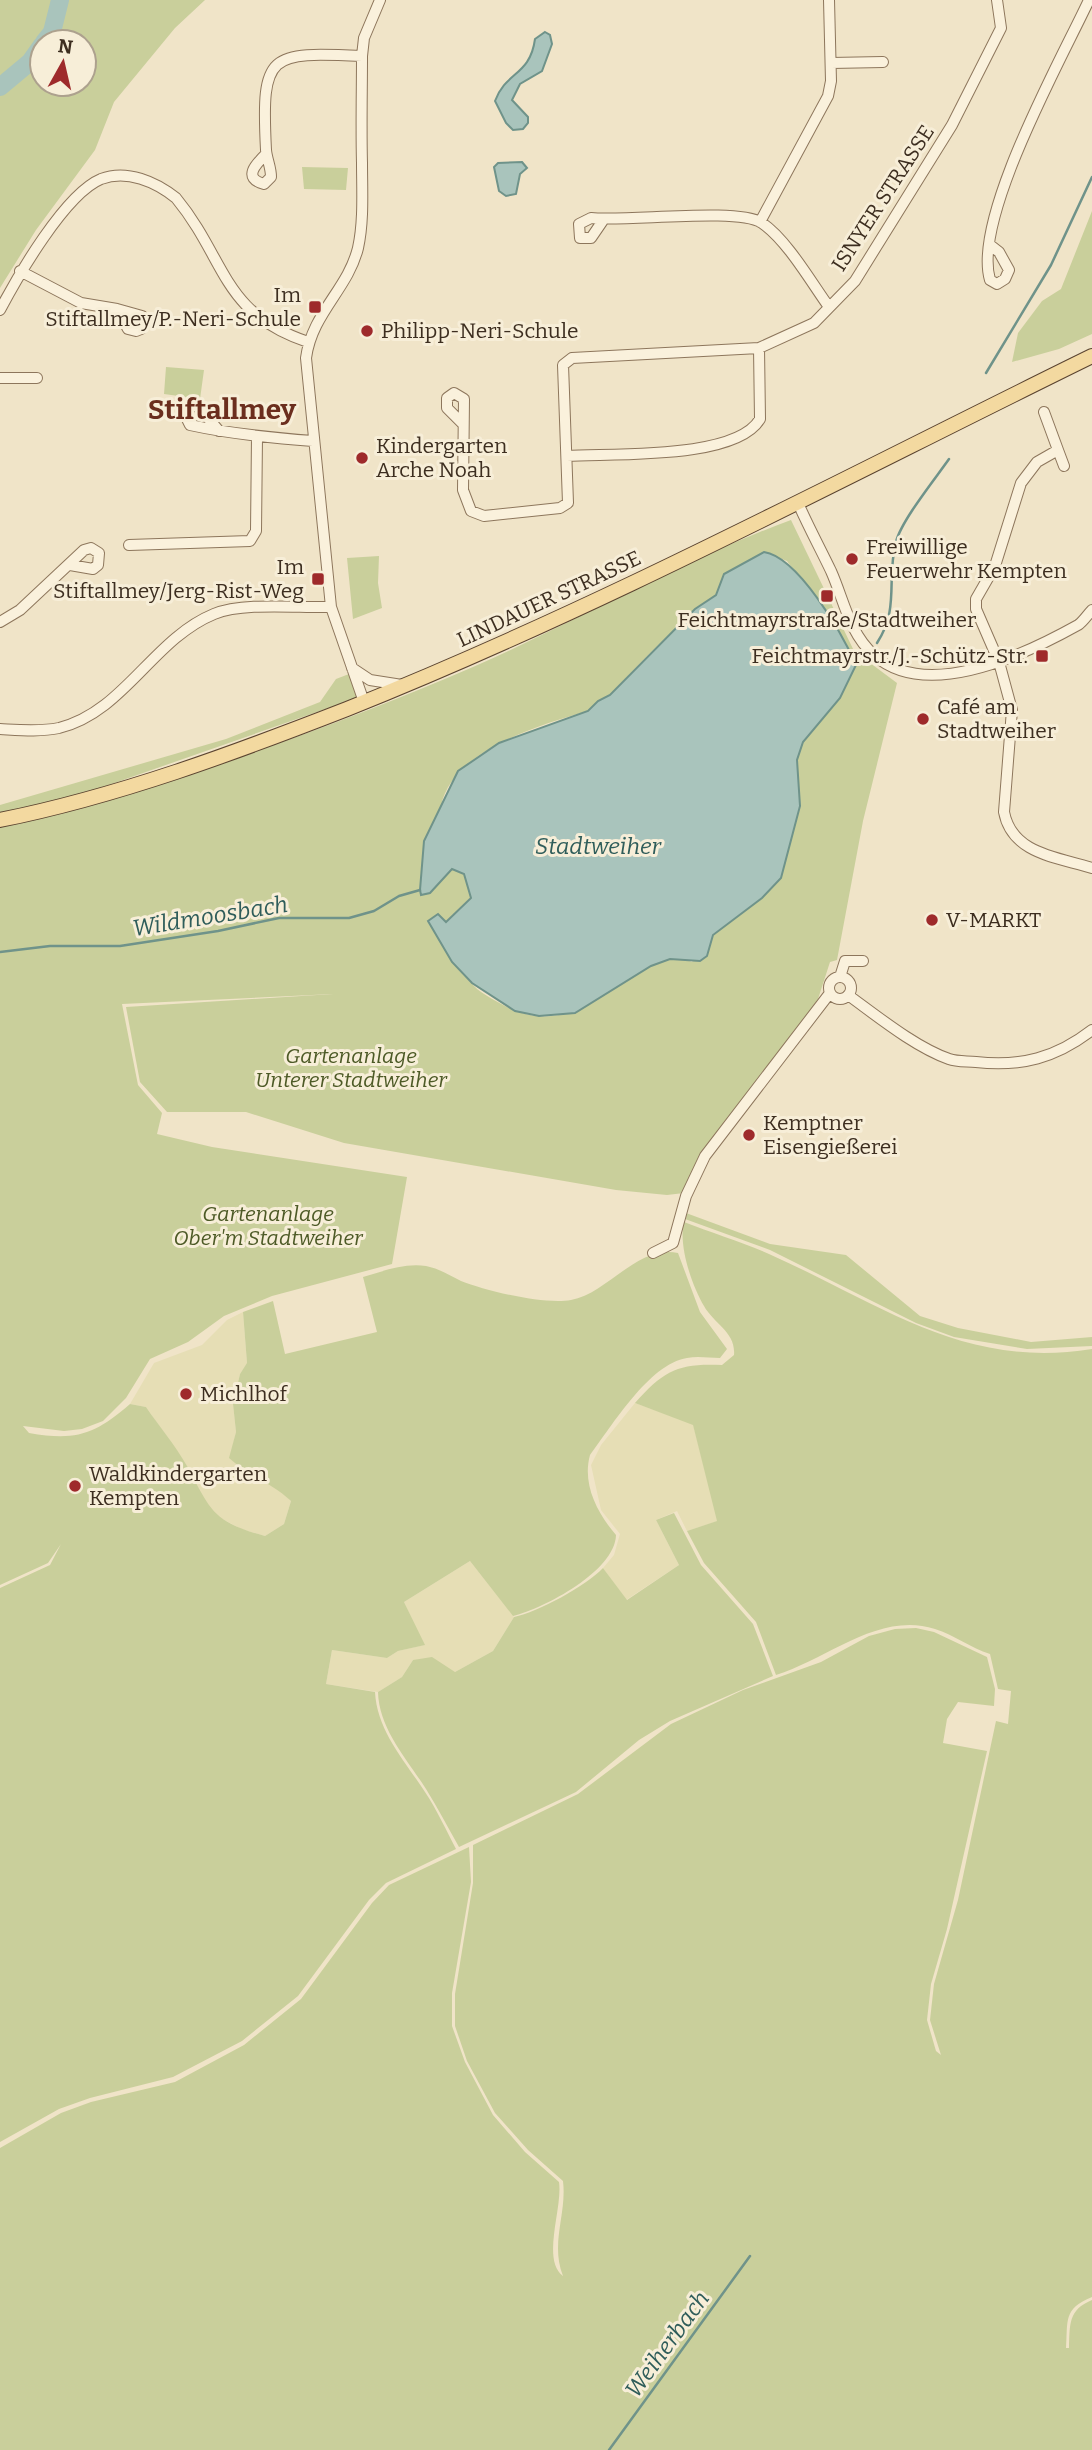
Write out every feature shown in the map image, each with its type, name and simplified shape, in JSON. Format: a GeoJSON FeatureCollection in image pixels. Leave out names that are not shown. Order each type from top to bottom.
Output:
{"type":"FeatureCollection","features":[{"type":"Feature","properties":{"kind":"main road","name":"LINDAUER STRASSE"},"geometry":{"type":"LineString","coordinates":[[0,820],[88,799],[249,748],[427,678],[688,558],[1092,356]]}},
{"type":"Feature","properties":{"kind":"street"},"geometry":{"type":"LineString","coordinates":[[364,702],[331,607],[307,374],[308,342],[323,309],[346,277],[358,247],[362,186],[362,56],[364,38],[380,0]]}},
{"type":"Feature","properties":{"kind":"street"},"geometry":{"type":"LineString","coordinates":[[760,222],[828,96],[831,63],[829,0]]}},
{"type":"Feature","properties":{"kind":"street","name":"ISNYER STRASSE"},"geometry":{"type":"LineString","coordinates":[[566,456],[563,365],[572,358],[759,348],[814,323],[855,281],[958,114],[1000,28],[998,0]]}},
{"type":"Feature","properties":{"kind":"street"},"geometry":{"type":"LineString","coordinates":[[990,245],[1006,175],[1089,0]]}},
{"type":"Feature","properties":{"kind":"street"},"geometry":{"type":"LineString","coordinates":[[266,154],[267,93],[270,74],[276,62],[289,56],[311,54],[362,56]]}},
{"type":"Feature","properties":{"kind":"street"},"geometry":{"type":"LineString","coordinates":[[831,63],[883,62]]}},
{"type":"Feature","properties":{"kind":"street"},"geometry":{"type":"LineString","coordinates":[[0,310],[20,271],[66,209],[89,187],[102,179],[119,176],[148,180],[164,188],[186,210],[245,307],[270,325],[308,342]]}},
{"type":"Feature","properties":{"kind":"street"},"geometry":{"type":"LineString","coordinates":[[604,219],[721,217],[760,222],[774,234],[829,307]]}},
{"type":"Feature","properties":{"kind":"street"},"geometry":{"type":"LineString","coordinates":[[20,271],[81,303],[117,309]]}},
{"type":"Feature","properties":{"kind":"street"},"geometry":{"type":"LineString","coordinates":[[462,423],[464,497],[471,511],[484,516],[560,508],[568,503],[566,456],[709,449],[746,435],[760,419],[759,348]]}},
{"type":"Feature","properties":{"kind":"street"},"geometry":{"type":"LineString","coordinates":[[0,378],[37,378]]}},
{"type":"Feature","properties":{"kind":"street"},"geometry":{"type":"LineString","coordinates":[[1044,412],[1065,466]]}},
{"type":"Feature","properties":{"kind":"street"},"geometry":{"type":"LineString","coordinates":[[219,431],[313,441]]}},
{"type":"Feature","properties":{"kind":"street"},"geometry":{"type":"LineString","coordinates":[[129,545],[250,541],[256,531],[257,437]]}},
{"type":"Feature","properties":{"kind":"street"},"geometry":{"type":"LineString","coordinates":[[1058,450],[1037,462],[1021,483],[995,566],[976,599],[980,620],[999,662],[1012,710],[1004,812],[1007,828],[1018,841],[1036,851],[1092,868]]}},
{"type":"Feature","properties":{"kind":"street"},"geometry":{"type":"LineString","coordinates":[[798,503],[831,571],[852,627],[872,654],[900,670],[929,675],[975,669],[999,662],[1080,624],[1092,610]]}},
{"type":"Feature","properties":{"kind":"street"},"geometry":{"type":"LineString","coordinates":[[0,622],[20,610],[70,565]]}},
{"type":"Feature","properties":{"kind":"street"},"geometry":{"type":"LineString","coordinates":[[0,729],[57,728],[79,721],[103,707],[178,637],[215,614],[241,609],[331,607]]}},
{"type":"Feature","properties":{"kind":"street"},"geometry":{"type":"LineString","coordinates":[[1080,624],[1092,628]]}},
{"type":"Feature","properties":{"kind":"street"},"geometry":{"type":"LineString","coordinates":[[350,666],[370,680],[406,686]]}},
{"type":"Feature","properties":{"kind":"street"},"geometry":{"type":"LineString","coordinates":[[653,1253],[673,1244],[686,1196],[705,1156],[830,993],[831,981],[840,976],[845,961],[863,961]]}},
{"type":"Feature","properties":{"kind":"street"},"geometry":{"type":"LineString","coordinates":[[840,976],[849,982],[848,995]]}},
{"type":"Feature","properties":{"kind":"street"},"geometry":{"type":"LineString","coordinates":[[830,993],[838,999],[848,995]]}},
{"type":"Feature","properties":{"kind":"street"},"geometry":{"type":"LineString","coordinates":[[848,995],[901,1032],[949,1059],[1004,1065],[1035,1061],[1069,1048],[1092,1030]]}},
{"type":"Feature","properties":{"kind":"shaded area"},"geometry":{"type":"Polygon","coordinates":[[[243,1312],[247,1364],[240,1374],[233,1404],[236,1432],[230,1458],[249,1476],[276,1487],[291,1501],[284,1524],[265,1536],[241,1529],[217,1516],[200,1496],[186,1465],[146,1407],[130,1404],[154,1363],[202,1345],[227,1320],[243,1312]]]}},
{"type":"Feature","properties":{"kind":"shaded area"},"geometry":{"type":"Polygon","coordinates":[[[635,1403],[693,1424],[718,1521],[687,1531],[677,1511],[656,1520],[679,1565],[626,1600],[603,1568],[614,1555],[620,1534],[601,1510],[591,1465],[601,1445],[635,1403]]]}},
{"type":"Feature","properties":{"kind":"shaded area"},"geometry":{"type":"Polygon","coordinates":[[[470,1561],[514,1617],[493,1651],[455,1672],[413,1660],[402,1677],[378,1692],[326,1684],[332,1650],[387,1658],[398,1651],[424,1645],[404,1602],[470,1561]]]}},
{"type":"Feature","properties":{"kind":"green space"},"geometry":{"type":"Polygon","coordinates":[[[0,0],[205,0],[175,28],[114,102],[95,150],[36,230],[0,288],[0,0]]]}},
{"type":"Feature","properties":{"kind":"green space"},"geometry":{"type":"Polygon","coordinates":[[[302,167],[348,168],[346,190],[304,189],[302,167]]]}},
{"type":"Feature","properties":{"kind":"green space"},"geometry":{"type":"Polygon","coordinates":[[[1092,211],[1092,334],[1059,349],[1012,362],[1018,333],[1042,301],[1061,289],[1092,211]]]}},
{"type":"Feature","properties":{"kind":"green space"},"geometry":{"type":"Polygon","coordinates":[[[166,367],[204,370],[200,399],[164,394],[166,367]]]}},
{"type":"Feature","properties":{"kind":"green space"},"geometry":{"type":"Polygon","coordinates":[[[791,520],[854,651],[897,683],[863,821],[837,960],[830,962],[818,999],[684,1193],[667,1195],[616,1190],[344,1143],[246,1112],[167,1112],[140,1082],[126,1007],[333,994],[122,1004],[138,1085],[162,1113],[157,1134],[212,1147],[407,1177],[392,1264],[272,1296],[224,1316],[188,1342],[150,1359],[126,1398],[103,1421],[82,1429],[64,1431],[23,1426],[29,1433],[72,1436],[106,1423],[130,1404],[146,1407],[216,1513],[234,1525],[265,1536],[284,1524],[291,1501],[229,1458],[236,1432],[233,1404],[240,1374],[247,1363],[243,1312],[273,1301],[285,1354],[377,1332],[363,1277],[386,1270],[426,1266],[485,1289],[531,1299],[560,1301],[584,1296],[649,1256],[663,1252],[678,1253],[700,1312],[727,1349],[720,1358],[687,1358],[659,1372],[632,1398],[590,1455],[588,1477],[593,1498],[616,1535],[613,1548],[604,1562],[576,1586],[542,1605],[513,1616],[470,1561],[404,1602],[425,1645],[398,1651],[387,1658],[332,1650],[326,1684],[375,1692],[386,1733],[429,1799],[456,1849],[386,1883],[369,1900],[298,1996],[242,2041],[173,2077],[90,2098],[59,2109],[0,2142],[0,1588],[50,1565],[61,1544],[48,1563],[0,1585],[0,825],[181,776],[357,714],[473,667],[750,536],[791,520]],[[764,552],[674,630],[610,695],[598,701],[588,711],[523,732],[501,743],[462,769],[449,786],[439,815],[438,881],[452,869],[464,874],[471,897],[445,922],[467,975],[482,992],[505,1006],[535,1016],[562,1014],[586,1005],[652,965],[672,959],[692,962],[713,935],[762,898],[800,806],[797,760],[803,742],[840,698],[856,665],[831,620],[787,561],[764,552]]]}},
{"type":"Feature","properties":{"kind":"green space"},"geometry":{"type":"Polygon","coordinates":[[[379,556],[378,583],[382,608],[353,619],[347,558],[379,556]]]}},
{"type":"Feature","properties":{"kind":"green space"},"geometry":{"type":"Polygon","coordinates":[[[349,674],[357,698],[86,793],[0,815],[0,805],[226,739],[320,702],[336,679],[349,674]]]}},
{"type":"Feature","properties":{"kind":"green space"},"geometry":{"type":"Polygon","coordinates":[[[686,1213],[770,1244],[846,1255],[920,1316],[958,1328],[1031,1342],[1092,1337],[1092,1346],[1027,1349],[954,1337],[916,1323],[770,1250],[685,1219],[686,1213]]]}},
{"type":"Feature","properties":{"kind":"green space"},"geometry":{"type":"Polygon","coordinates":[[[684,1222],[748,1245],[886,1311],[962,1341],[1003,1350],[1046,1353],[1092,1349],[1092,2297],[1076,2306],[1069,2316],[1066,2348],[1069,2348],[1070,2325],[1074,2313],[1092,2300],[1092,2450],[0,2450],[0,2148],[61,2113],[91,2102],[175,2082],[244,2045],[301,1999],[372,1903],[389,1885],[469,1847],[471,1882],[452,1993],[452,2026],[465,2062],[493,2115],[525,2152],[559,2182],[553,2246],[557,2268],[563,2276],[559,2264],[558,2240],[563,2181],[528,2150],[495,2113],[467,2061],[455,2026],[455,1994],[473,1883],[473,1845],[578,1794],[671,1724],[743,1690],[821,1662],[869,1636],[895,1629],[916,1628],[934,1632],[987,1657],[995,1689],[994,1706],[958,1702],[947,1719],[943,1743],[987,1751],[947,1929],[931,1984],[927,2020],[936,2051],[941,2055],[930,2020],[934,1984],[958,1900],[996,1721],[1008,1724],[1011,1691],[998,1689],[990,1654],[935,1629],[914,1625],[874,1631],[776,1675],[756,1622],[704,1563],[687,1531],[717,1521],[693,1425],[635,1403],[655,1383],[673,1371],[694,1365],[722,1365],[734,1355],[732,1340],[708,1312],[695,1288],[683,1242],[684,1222]]]}},
{"type":"Feature","properties":{"kind":"green space"},"geometry":{"type":"Polygon","coordinates":[[[674,1513],[701,1565],[753,1624],[773,1676],[670,1721],[639,1740],[576,1792],[459,1847],[389,1731],[383,1719],[378,1692],[402,1677],[413,1660],[432,1657],[455,1672],[493,1651],[514,1617],[536,1610],[561,1597],[585,1583],[603,1568],[627,1600],[679,1565],[656,1520],[674,1513]]]}},
{"type":"Feature","properties":{"kind":"water"},"geometry":{"type":"Polygon","coordinates":[[[545,32],[550,35],[552,44],[542,71],[520,84],[512,100],[528,117],[528,123],[523,129],[513,130],[506,123],[495,101],[505,84],[528,60],[535,39],[545,32]]]}},
{"type":"Feature","properties":{"kind":"water"},"geometry":{"type":"Polygon","coordinates":[[[522,162],[527,168],[520,174],[516,194],[506,196],[499,191],[494,167],[498,163],[522,162]]]}},
{"type":"Feature","properties":{"kind":"water","name":"Stadtweiher"},"geometry":{"type":"Polygon","coordinates":[[[764,552],[791,567],[818,598],[856,665],[840,698],[803,742],[797,760],[800,806],[781,878],[762,898],[713,935],[707,956],[700,961],[670,959],[651,966],[575,1013],[539,1016],[515,1011],[472,983],[452,962],[428,921],[438,914],[446,922],[471,898],[464,874],[452,869],[430,893],[421,895],[424,841],[458,771],[499,743],[588,711],[598,701],[610,695],[695,609],[716,595],[724,574],[764,552]]]}},
{"type":"Feature","properties":{"kind":"waterway"},"geometry":{"type":"LineString","coordinates":[[53,28],[60,0]]}},
{"type":"Feature","properties":{"kind":"waterway"},"geometry":{"type":"LineString","coordinates":[[0,87],[28,64]]}},
{"type":"Feature","properties":{"kind":"waterway"},"geometry":{"type":"LineString","coordinates":[[986,373],[1051,265],[1092,177]]}},
{"type":"Feature","properties":{"kind":"waterway"},"geometry":{"type":"LineString","coordinates":[[877,643],[888,618],[893,556],[899,533],[949,459]]}},
{"type":"Feature","properties":{"kind":"waterway","name":"Wildmoosbach"},"geometry":{"type":"LineString","coordinates":[[0,952],[50,946],[120,946],[218,931],[279,918],[349,918],[374,911],[399,896],[420,890]]}},
{"type":"Feature","properties":{"kind":"waterway","name":"Weiherbach"},"geometry":{"type":"LineString","coordinates":[[609,2450],[750,2256]]}},
{"type":"Feature","properties":{"kind":"place","name":"Im Stiftallmey/P.-Neri-Schule"},"geometry":{"type":"Point","coordinates":[315,307]}},
{"type":"Feature","properties":{"kind":"place","name":"Philipp-Neri-Schule"},"geometry":{"type":"Point","coordinates":[367,331]}},
{"type":"Feature","properties":{"kind":"place","name":"Kindergarten Arche Noah"},"geometry":{"type":"Point","coordinates":[362,458]}},
{"type":"Feature","properties":{"kind":"place","name":"Freiwillige Feuerwehr Kempten"},"geometry":{"type":"Point","coordinates":[852,559]}},
{"type":"Feature","properties":{"kind":"place","name":"Im Stiftallmey/Jerg-Rist-Weg"},"geometry":{"type":"Point","coordinates":[318,579]}},
{"type":"Feature","properties":{"kind":"place","name":"Feichtmayrstraße/Stadtweiher"},"geometry":{"type":"Point","coordinates":[827,596]}},
{"type":"Feature","properties":{"kind":"place","name":"Feichtmayrstr./J.-Schütz-Str."},"geometry":{"type":"Point","coordinates":[1042,656]}},
{"type":"Feature","properties":{"kind":"place","name":"Café am Stadtweiher"},"geometry":{"type":"Point","coordinates":[923,719]}},
{"type":"Feature","properties":{"kind":"place","name":"V-MARKT"},"geometry":{"type":"Point","coordinates":[932,920]}},
{"type":"Feature","properties":{"kind":"place","name":"Kemptner Eisengießerei"},"geometry":{"type":"Point","coordinates":[749,1135]}},
{"type":"Feature","properties":{"kind":"place","name":"Michlhof"},"geometry":{"type":"Point","coordinates":[186,1394]}},
{"type":"Feature","properties":{"kind":"place","name":"Waldkindergarten Kempten"},"geometry":{"type":"Point","coordinates":[75,1486]}},
{"type":"Feature","properties":{"kind":"district","name":"Stiftallmey"},"geometry":{"type":"Point","coordinates":[222,409]}},
{"type":"Feature","properties":{"kind":"park label","name":"Gartenanlage Unterer Stadtweiher"},"geometry":{"type":"Point","coordinates":[351,1068]}},
{"type":"Feature","properties":{"kind":"park label","name":"Gartenanlage Ober'm Stadtweiher"},"geometry":{"type":"Point","coordinates":[268,1226]}}]}
